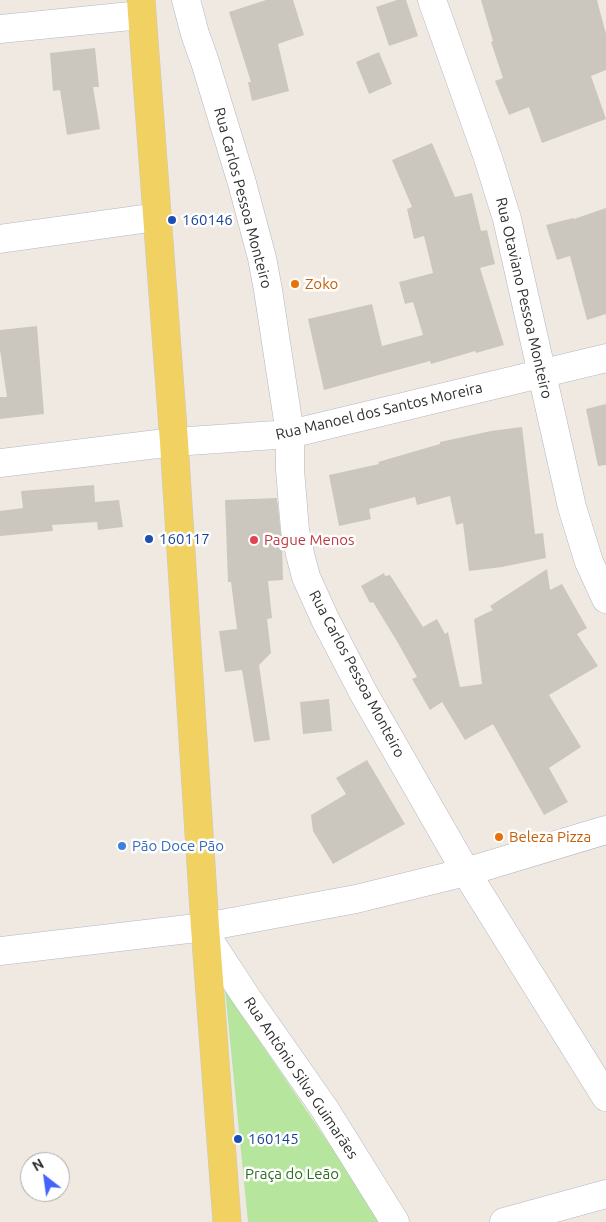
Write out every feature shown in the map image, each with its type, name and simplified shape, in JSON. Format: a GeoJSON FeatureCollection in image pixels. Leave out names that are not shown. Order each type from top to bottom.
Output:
{"type":"FeatureCollection","features":[{"type":"Feature","properties":{"kind":"main road"},"geometry":{"type":"LineString","coordinates":[[141,8],[174,442],[205,930],[227,1222]]}},
{"type":"Feature","properties":{"kind":"street","name":"Rua Carlos Pessoa Monteiro"},"geometry":{"type":"LineString","coordinates":[[186,0],[240,175],[262,258],[290,434],[290,470],[295,530],[300,554],[315,599],[364,694],[466,872],[606,1097]]}},
{"type":"Feature","properties":{"kind":"street","name":"Rua Otaviano Pessoa Monteiro"},"geometry":{"type":"LineString","coordinates":[[432,0],[488,158],[507,219],[572,508],[589,562],[606,599]]}},
{"type":"Feature","properties":{"kind":"street"},"geometry":{"type":"LineString","coordinates":[[0,29],[141,8]]}},
{"type":"Feature","properties":{"kind":"street"},"geometry":{"type":"LineString","coordinates":[[0,239],[157,217]]}},
{"type":"Feature","properties":{"kind":"street","name":"Rua Manoel dos Santos Moreira"},"geometry":{"type":"LineString","coordinates":[[0,463],[174,442],[290,434],[606,358]]}},
{"type":"Feature","properties":{"kind":"street"},"geometry":{"type":"LineString","coordinates":[[0,951],[205,930],[356,899],[466,872],[606,830]]}},
{"type":"Feature","properties":{"kind":"street","name":"Rua Antônio Silva Guimarães"},"geometry":{"type":"LineString","coordinates":[[205,930],[247,998],[324,1108],[395,1222]]}},
{"type":"Feature","properties":{"kind":"street"},"geometry":{"type":"LineString","coordinates":[[504,1222],[606,1194]]}},
{"type":"Feature","properties":{"kind":"green space","name":"Praça do Leão"},"geometry":{"type":"Polygon","coordinates":[[[225,990],[382,1222],[248,1222],[225,990]]]}},
{"type":"Feature","properties":{"kind":"building"},"geometry":{"type":"Polygon","coordinates":[[[266,0],[293,0],[304,35],[278,44],[289,91],[252,101],[248,82],[251,82],[229,12],[266,0]]]}},
{"type":"Feature","properties":{"kind":"building"},"geometry":{"type":"Polygon","coordinates":[[[397,0],[406,0],[418,36],[389,46],[376,7],[397,0]]]}},
{"type":"Feature","properties":{"kind":"building"},"geometry":{"type":"Polygon","coordinates":[[[481,0],[597,0],[606,34],[606,70],[591,76],[606,119],[542,143],[529,107],[509,115],[495,81],[503,78],[491,42],[493,41],[481,0]]]}},
{"type":"Feature","properties":{"kind":"building"},"geometry":{"type":"Polygon","coordinates":[[[95,48],[99,87],[93,87],[100,129],[67,135],[60,90],[53,91],[50,53],[95,48]]]}},
{"type":"Feature","properties":{"kind":"building"},"geometry":{"type":"Polygon","coordinates":[[[379,52],[392,84],[369,94],[356,62],[379,52]]]}},
{"type":"Feature","properties":{"kind":"building"},"geometry":{"type":"Polygon","coordinates":[[[432,143],[455,197],[472,193],[481,231],[487,230],[495,264],[480,268],[504,345],[431,364],[430,361],[324,390],[308,319],[372,304],[382,346],[423,335],[413,302],[405,304],[399,282],[433,273],[424,236],[414,239],[407,209],[412,207],[392,160],[432,143]]]}},
{"type":"Feature","properties":{"kind":"building"},"geometry":{"type":"Polygon","coordinates":[[[606,208],[606,314],[587,320],[570,256],[557,260],[546,225],[574,219],[606,208]]]}},
{"type":"Feature","properties":{"kind":"building"},"geometry":{"type":"Polygon","coordinates":[[[37,326],[44,414],[0,419],[0,397],[7,397],[0,350],[0,330],[37,326]]]}},
{"type":"Feature","properties":{"kind":"building"},"geometry":{"type":"Polygon","coordinates":[[[606,404],[606,465],[598,466],[586,409],[606,404]]]}},
{"type":"Feature","properties":{"kind":"building"},"geometry":{"type":"Polygon","coordinates":[[[522,427],[535,534],[543,533],[546,558],[502,567],[469,571],[463,523],[456,525],[450,496],[417,505],[415,497],[369,509],[371,519],[339,526],[329,475],[379,464],[378,462],[440,444],[440,442],[491,431],[522,427]]]}},
{"type":"Feature","properties":{"kind":"building"},"geometry":{"type":"Polygon","coordinates":[[[94,485],[95,502],[119,500],[123,527],[98,530],[97,522],[52,525],[53,531],[0,536],[0,511],[23,508],[21,491],[94,485]]]}},
{"type":"Feature","properties":{"kind":"building"},"geometry":{"type":"Polygon","coordinates":[[[277,498],[282,544],[283,580],[268,581],[272,618],[267,619],[271,653],[259,665],[270,740],[254,742],[242,670],[225,672],[219,631],[237,629],[231,582],[228,582],[225,500],[277,498]]]}},
{"type":"Feature","properties":{"kind":"building"},"geometry":{"type":"Polygon","coordinates":[[[547,569],[550,590],[562,584],[587,628],[577,634],[598,666],[549,695],[581,747],[549,768],[568,802],[544,815],[493,724],[465,740],[442,702],[430,710],[412,679],[417,677],[373,602],[370,603],[361,586],[384,573],[385,576],[390,575],[423,627],[437,619],[445,634],[448,632],[460,687],[482,684],[474,619],[493,610],[490,606],[547,569]]]}},
{"type":"Feature","properties":{"kind":"building"},"geometry":{"type":"Polygon","coordinates":[[[329,699],[332,731],[303,734],[300,702],[329,699]]]}},
{"type":"Feature","properties":{"kind":"building"},"geometry":{"type":"Polygon","coordinates":[[[367,760],[405,824],[333,864],[313,831],[311,815],[346,794],[336,778],[367,760]]]}},
{"type":"Feature","properties":{"kind":"place","name":"160146"},"geometry":{"type":"Point","coordinates":[172,220]}},
{"type":"Feature","properties":{"kind":"place","name":"Zoko"},"geometry":{"type":"Point","coordinates":[295,284]}},
{"type":"Feature","properties":{"kind":"place","name":"160117"},"geometry":{"type":"Point","coordinates":[149,539]}},
{"type":"Feature","properties":{"kind":"place","name":"Pague Menos"},"geometry":{"type":"Point","coordinates":[254,540]}},
{"type":"Feature","properties":{"kind":"place","name":"Beleza Pizza"},"geometry":{"type":"Point","coordinates":[499,837]}},
{"type":"Feature","properties":{"kind":"place","name":"Pão Doce Pão"},"geometry":{"type":"Point","coordinates":[122,846]}},
{"type":"Feature","properties":{"kind":"place","name":"160145"},"geometry":{"type":"Point","coordinates":[238,1139]}}]}
